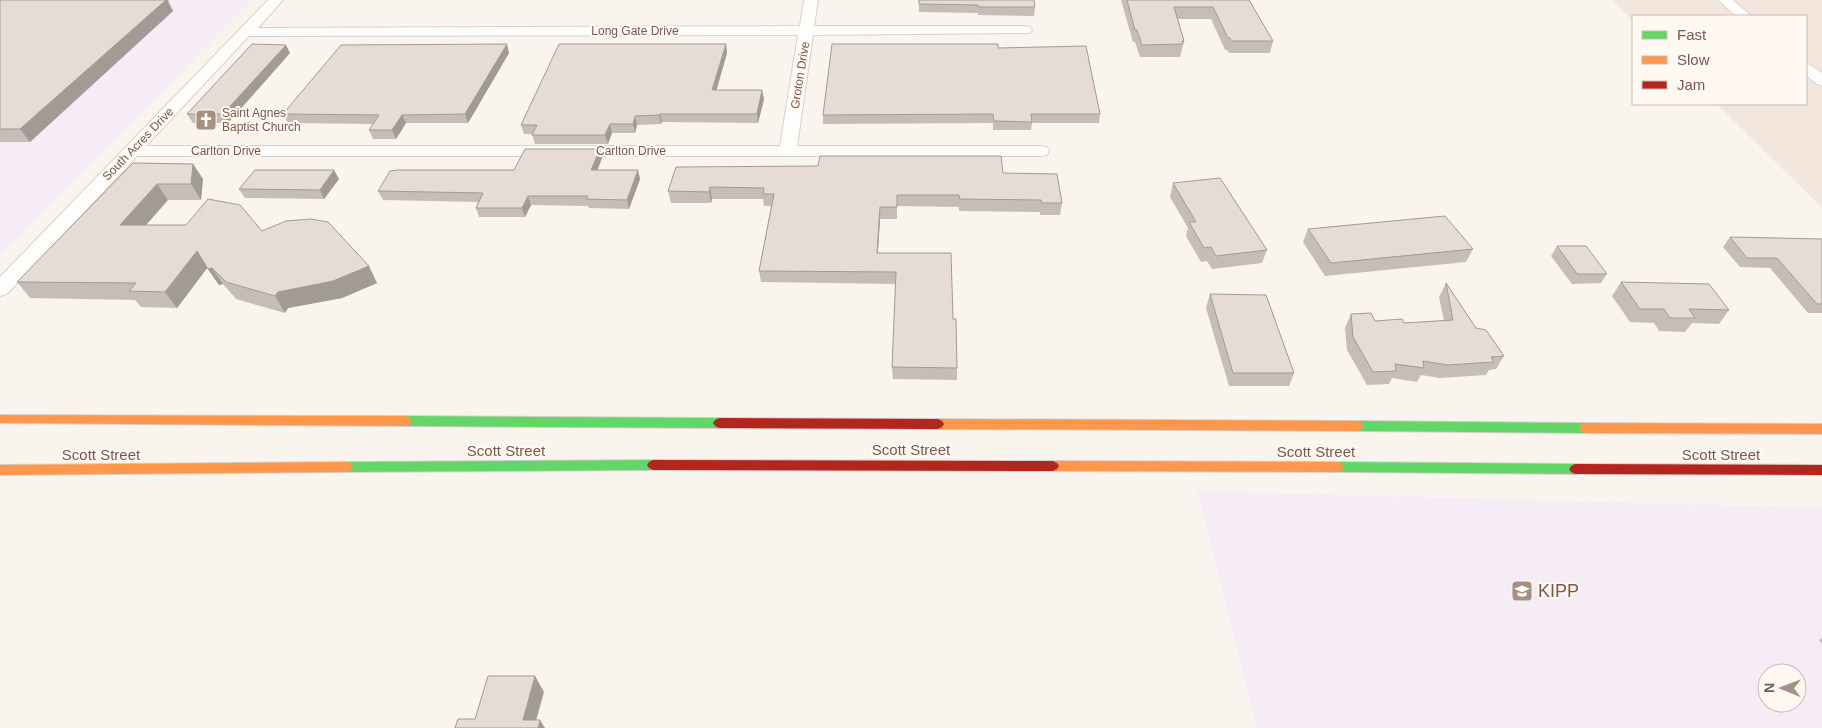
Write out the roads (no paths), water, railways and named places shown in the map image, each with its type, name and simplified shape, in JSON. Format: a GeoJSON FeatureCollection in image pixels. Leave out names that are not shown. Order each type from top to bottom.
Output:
{"type":"FeatureCollection","features":[{"type":"Feature","properties":{"kind":"main road","name":"Scott Street"},"geometry":{"type":"LineString","coordinates":[[0,419],[793,422],[1618,432],[1822,429]]}},
{"type":"Feature","properties":{"kind":"main road"},"geometry":{"type":"LineString","coordinates":[[792,439],[793,422]]}},
{"type":"Feature","properties":{"kind":"main road","name":"Scott Street"},"geometry":{"type":"LineString","coordinates":[[0,470],[791,460],[1639,465],[1822,470]]}},
{"type":"Feature","properties":{"kind":"street","name":"South Acres Drive"},"geometry":{"type":"LineString","coordinates":[[0,289],[276,0]]}},
{"type":"Feature","properties":{"kind":"street","name":"Groton Drive"},"geometry":{"type":"LineString","coordinates":[[788,151],[811,0]]}},
{"type":"Feature","properties":{"kind":"street"},"geometry":{"type":"LineString","coordinates":[[1725,0],[1743,15]]}},
{"type":"Feature","properties":{"kind":"street","name":"Long Gate Drive"},"geometry":{"type":"LineString","coordinates":[[245,32],[1025,30]]}},
{"type":"Feature","properties":{"kind":"street"},"geometry":{"type":"LineString","coordinates":[[1807,69],[1822,81]]}},
{"type":"Feature","properties":{"kind":"street","name":"Carlton Drive"},"geometry":{"type":"LineString","coordinates":[[132,150],[1041,151]]}},
{"type":"Feature","properties":{"kind":"place","name":"Saint Agnes Baptist Church"},"geometry":{"type":"Point","coordinates":[206,120]}},
{"type":"Feature","properties":{"kind":"place","name":"KIPP"},"geometry":{"type":"Point","coordinates":[1522,591]}}]}
